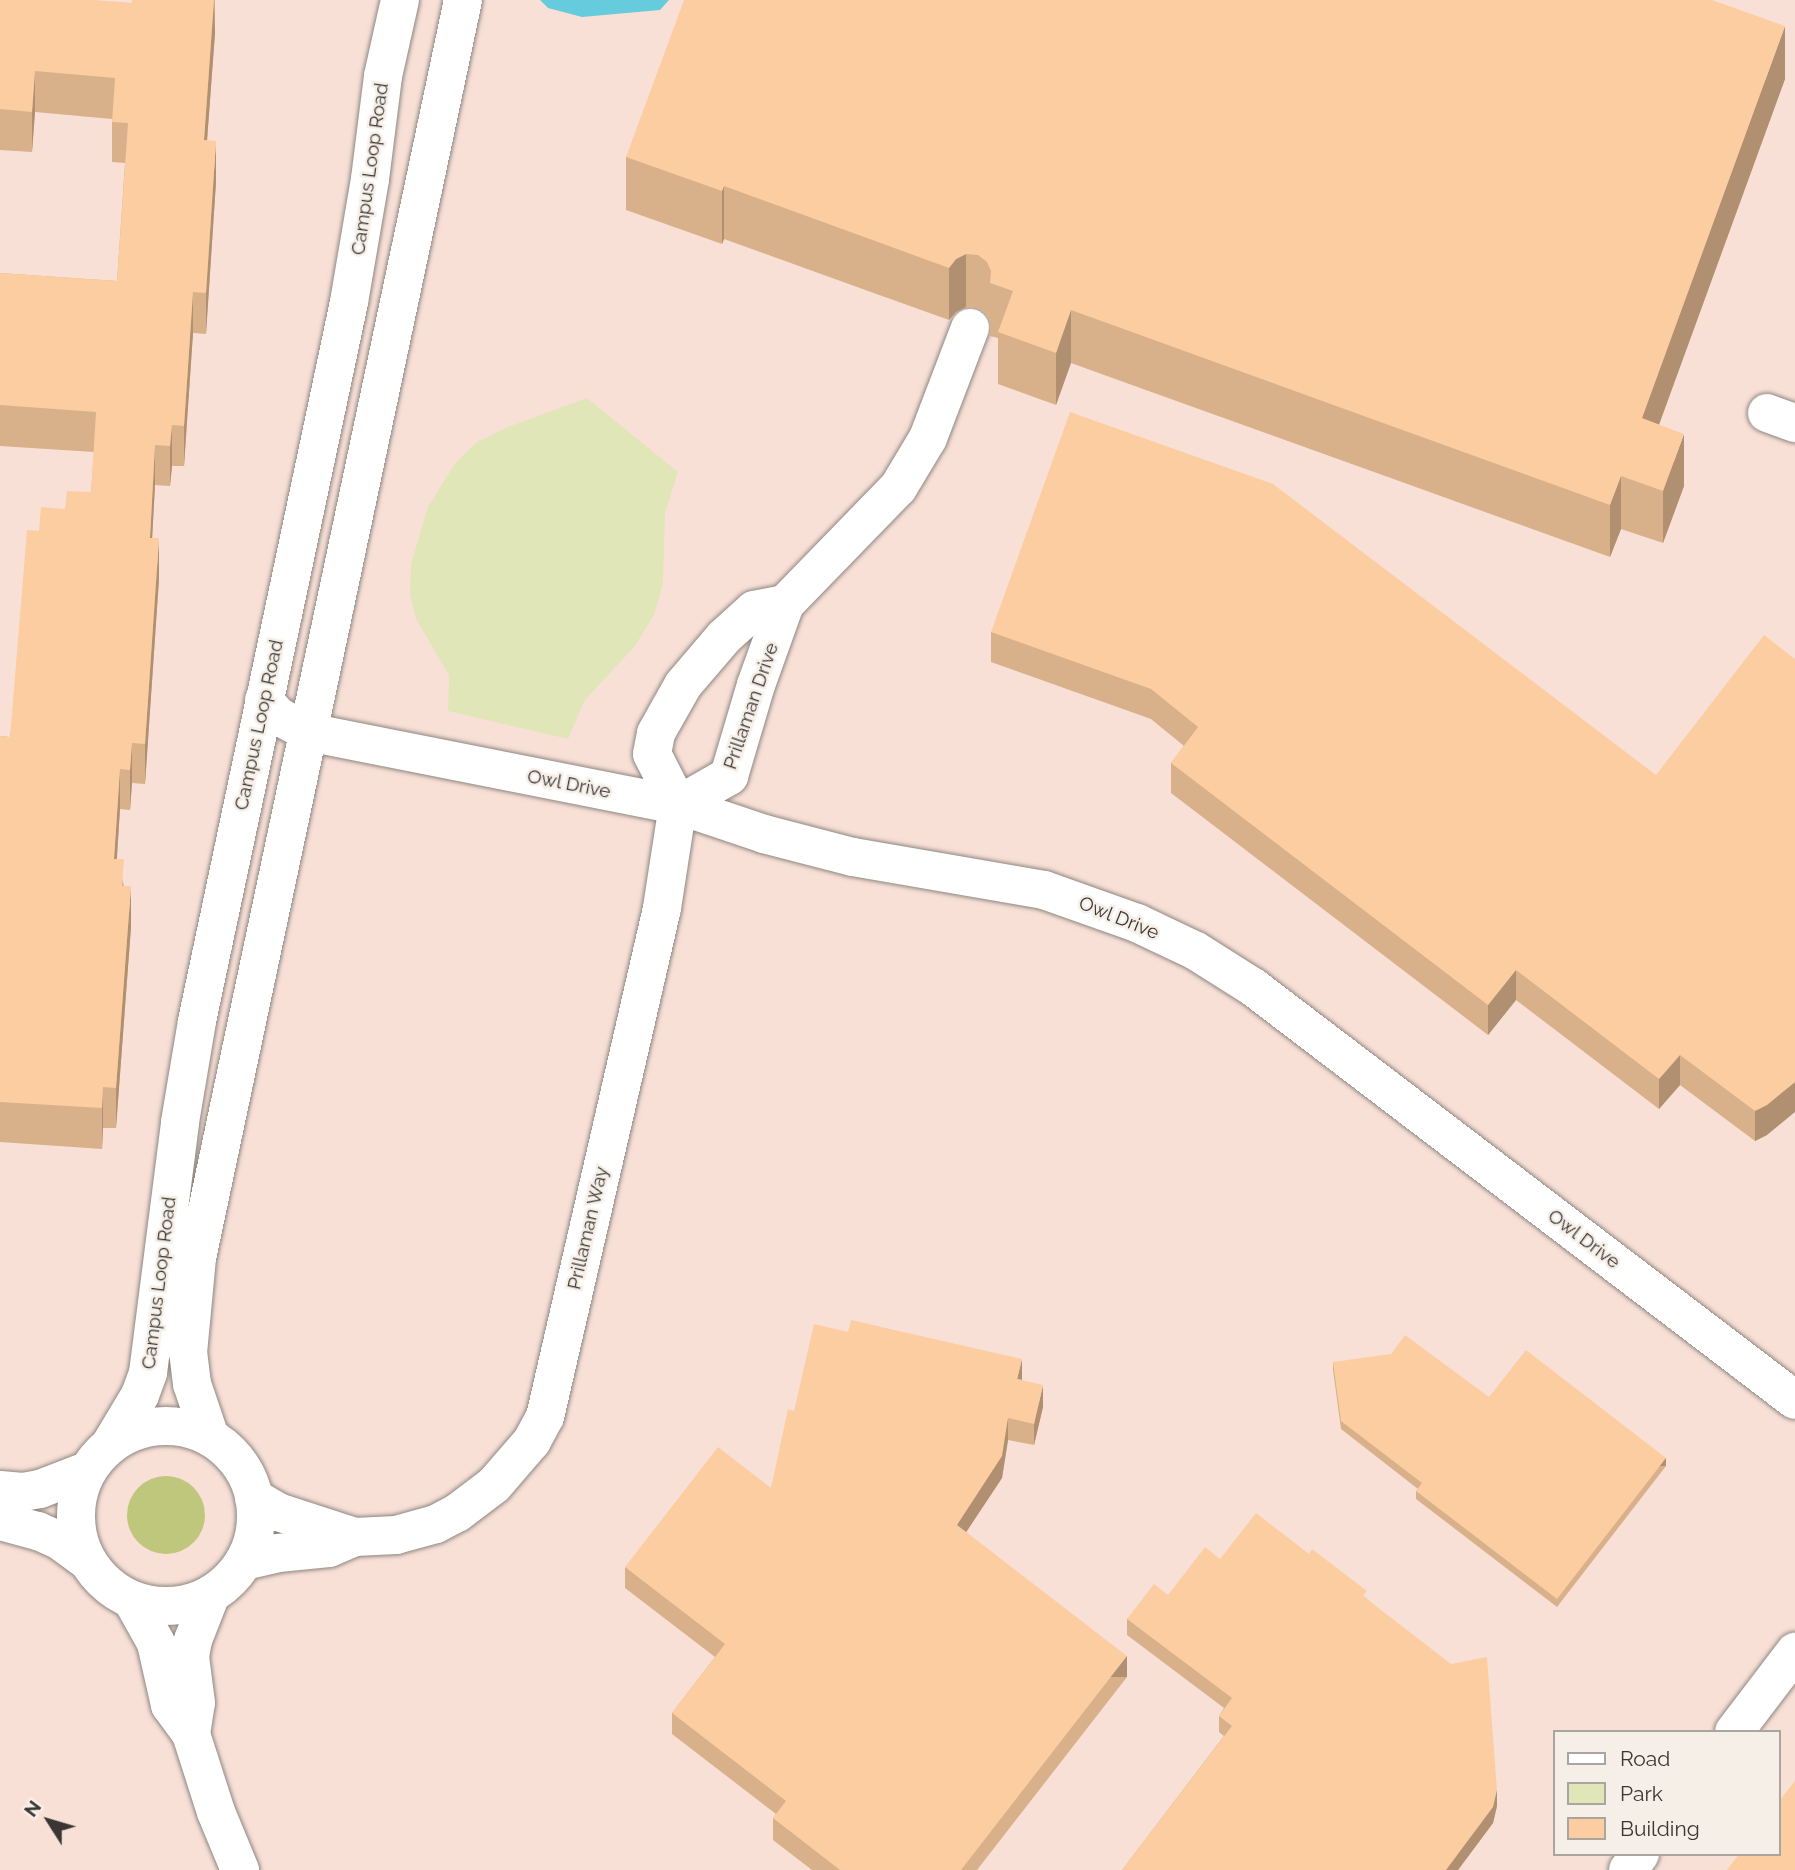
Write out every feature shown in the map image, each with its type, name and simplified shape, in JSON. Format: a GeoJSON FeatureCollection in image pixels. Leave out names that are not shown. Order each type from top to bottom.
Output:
{"type":"FeatureCollection","features":[{"type":"Feature","properties":{"kind":"street","name":"Campus Loop Road"},"geometry":{"type":"LineString","coordinates":[[99,1458],[141,1395],[148,1373],[178,1134],[197,1021],[349,302],[370,179],[383,76],[400,0]]}},
{"type":"Feature","properties":{"kind":"street","name":"Campus Loop Road"},"geometry":{"type":"LineString","coordinates":[[210,1437],[192,1384],[188,1353],[197,1258],[396,322],[435,117],[463,0]]}},
{"type":"Feature","properties":{"kind":"street","name":"Prillaman Drive"},"geometry":{"type":"LineString","coordinates":[[785,604],[754,610],[724,637],[683,685],[656,733],[652,754],[678,806],[729,776],[756,685],[785,604],[898,488],[928,438],[971,328]]}},
{"type":"Feature","properties":{"kind":"street","name":"Owl Drive"},"geometry":{"type":"LineString","coordinates":[[264,700],[278,716],[308,732],[678,806],[764,834],[853,857],[1044,890],[1137,923],[1196,951],[1253,987],[1795,1400]]}},
{"type":"Feature","properties":{"kind":"street","name":"Prillaman Way"},"geometry":{"type":"LineString","coordinates":[[244,1561],[278,1553],[329,1548],[355,1537],[396,1535],[436,1524],[457,1513],[494,1485],[516,1462],[545,1417],[662,908],[678,806]]}},
{"type":"Feature","properties":{"kind":"street"},"geometry":{"type":"LineString","coordinates":[[0,1490],[23,1492],[40,1489],[99,1458],[129,1433],[156,1426],[183,1427],[210,1437],[230,1452],[246,1473],[254,1497],[253,1541],[244,1561],[229,1580],[211,1594],[172,1606],[132,1600],[114,1590],[86,1560],[60,1541],[38,1531],[0,1521]]}},
{"type":"Feature","properties":{"kind":"street"},"geometry":{"type":"LineString","coordinates":[[86,1560],[78,1538],[75,1515],[78,1493],[99,1458]]}},
{"type":"Feature","properties":{"kind":"street","name":"Prillaman Way"},"geometry":{"type":"LineString","coordinates":[[254,1497],[278,1512],[355,1537]]}},
{"type":"Feature","properties":{"kind":"street"},"geometry":{"type":"LineString","coordinates":[[191,1734],[196,1703],[190,1657],[192,1640],[211,1594]]}},
{"type":"Feature","properties":{"kind":"street"},"geometry":{"type":"LineString","coordinates":[[132,1600],[156,1643],[170,1705],[191,1734],[216,1812],[240,1870]]}},
{"type":"Feature","properties":{"kind":"street"},"geometry":{"type":"LineString","coordinates":[[1736,1730],[1795,1652]]}},
{"type":"Feature","properties":{"kind":"shaded area"},"geometry":{"type":"Polygon","coordinates":[[[0,0],[1795,0],[1795,1870],[0,1870],[0,0]]]}},
{"type":"Feature","properties":{"kind":"green space"},"geometry":{"type":"Polygon","coordinates":[[[587,398],[678,472],[665,513],[663,584],[654,615],[635,646],[585,700],[568,739],[448,711],[449,675],[416,619],[410,595],[411,564],[428,507],[456,462],[477,442],[508,427],[587,398]]]}},
{"type":"Feature","properties":{"kind":"green space"},"geometry":{"type":"Polygon","coordinates":[[[166,1476],[181,1479],[193,1488],[202,1500],[205,1515],[202,1530],[193,1542],[181,1551],[166,1554],[151,1551],[139,1542],[130,1530],[127,1515],[130,1500],[139,1488],[151,1479],[166,1476]]]}},
{"type":"Feature","properties":{"kind":"water"},"geometry":{"type":"Polygon","coordinates":[[[540,0],[669,0],[660,10],[582,17],[548,8],[540,0]]]}},
{"type":"Feature","properties":{"kind":"building"},"geometry":{"type":"Polygon","coordinates":[[[0,0],[94,0],[132,3],[132,0],[214,0],[204,140],[216,141],[206,293],[193,292],[184,426],[172,425],[170,446],[155,445],[150,538],[159,538],[145,744],[132,743],[130,770],[120,769],[114,859],[124,859],[122,886],[131,886],[116,1088],[103,1087],[102,1108],[0,1102],[0,736],[10,737],[27,530],[39,531],[41,507],[65,509],[67,491],[91,492],[96,412],[0,405],[0,273],[117,281],[128,123],[112,122],[115,78],[35,71],[32,112],[0,109],[0,0]]]}},
{"type":"Feature","properties":{"kind":"building"},"geometry":{"type":"Polygon","coordinates":[[[684,0],[1712,0],[1785,26],[1642,418],[1684,434],[1663,491],[1621,476],[1610,505],[1071,310],[1056,353],[998,332],[1013,291],[990,283],[991,271],[987,262],[978,255],[966,254],[956,259],[949,268],[724,186],[722,191],[626,157],[684,0]]]}},
{"type":"Feature","properties":{"kind":"building"},"geometry":{"type":"Polygon","coordinates":[[[1070,412],[1273,484],[1656,775],[1764,635],[1795,659],[1795,1082],[1767,1105],[1755,1111],[1680,1055],[1659,1079],[1516,970],[1488,1005],[1171,763],[1198,727],[1151,689],[991,632],[1070,412]]]}},
{"type":"Feature","properties":{"kind":"building"},"geometry":{"type":"Polygon","coordinates":[[[851,1320],[1022,1359],[1017,1379],[1043,1385],[1034,1424],[1008,1418],[1002,1456],[957,1525],[1127,1656],[961,1870],[840,1870],[773,1818],[786,1801],[672,1713],[725,1644],[625,1567],[718,1447],[771,1488],[788,1409],[794,1411],[814,1324],[848,1332],[851,1320]]]}},
{"type":"Feature","properties":{"kind":"building"},"geometry":{"type":"Polygon","coordinates":[[[1405,1335],[1489,1397],[1526,1350],[1666,1458],[1557,1599],[1416,1491],[1422,1483],[1341,1421],[1333,1362],[1391,1354],[1405,1335]]]}},
{"type":"Feature","properties":{"kind":"building"},"geometry":{"type":"Polygon","coordinates":[[[1256,1513],[1309,1554],[1312,1549],[1367,1591],[1363,1596],[1451,1664],[1487,1657],[1497,1790],[1493,1807],[1446,1870],[1122,1870],[1232,1726],[1219,1716],[1232,1698],[1127,1619],[1154,1584],[1168,1595],[1205,1547],[1220,1559],[1256,1513]]]}},
{"type":"Feature","properties":{"kind":"building"},"geometry":{"type":"Polygon","coordinates":[[[1795,1781],[1795,1870],[1727,1870],[1738,1856],[1781,1856],[1781,1798],[1795,1781]]]}}]}
